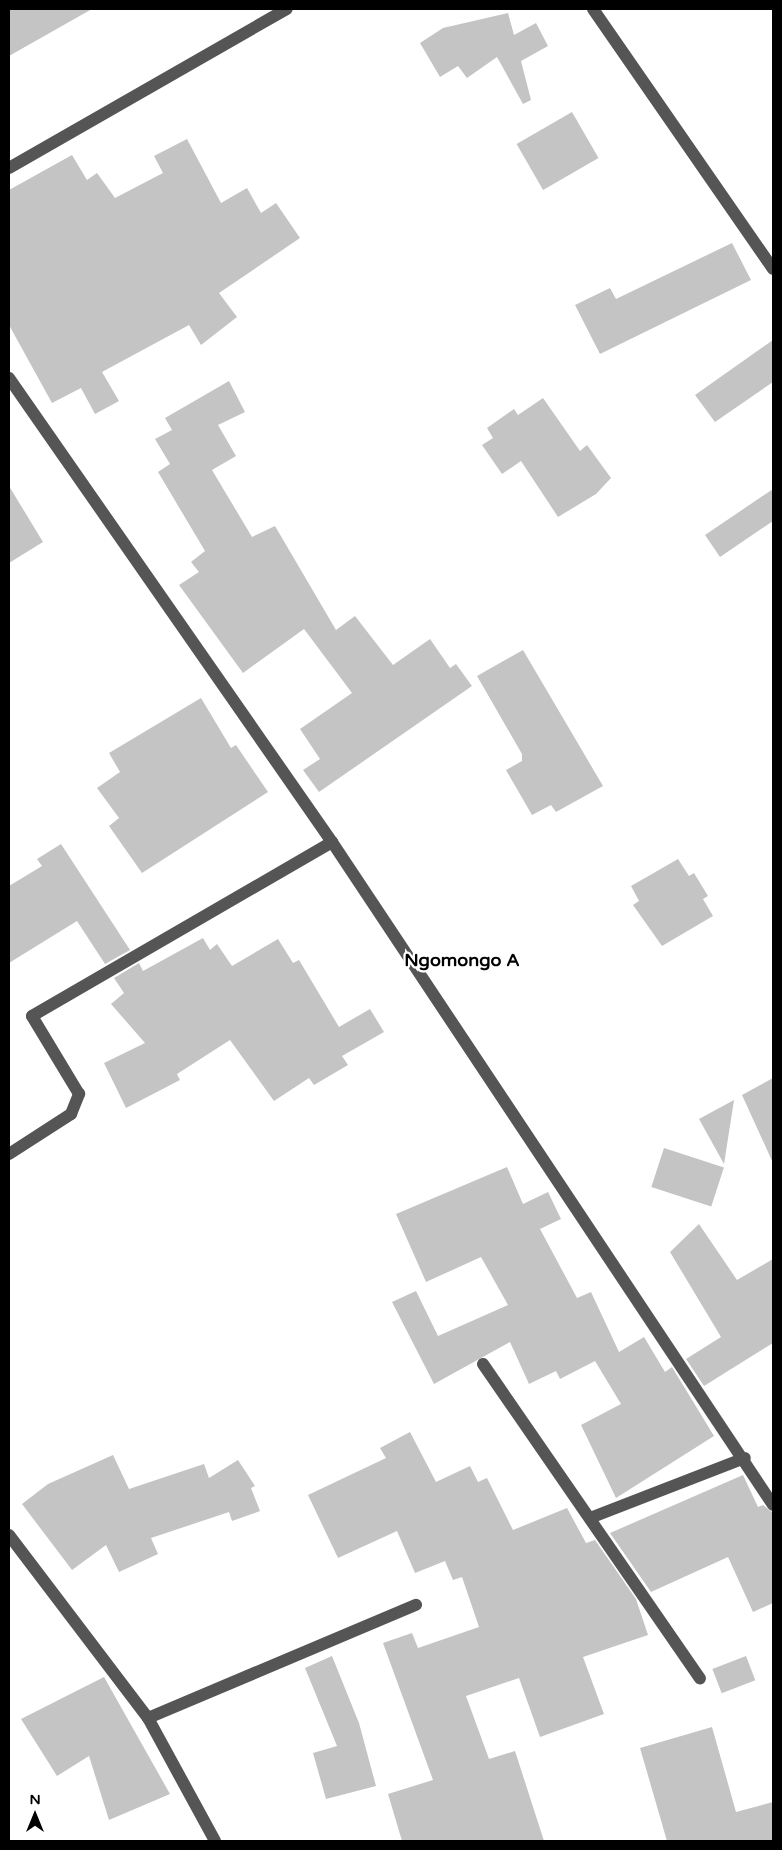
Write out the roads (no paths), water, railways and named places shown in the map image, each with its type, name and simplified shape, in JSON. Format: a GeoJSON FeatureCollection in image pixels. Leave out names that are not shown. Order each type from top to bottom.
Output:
{"type":"FeatureCollection","features":[{"type":"Feature","properties":{"kind":"street"},"geometry":{"type":"LineString","coordinates":[[9,168],[287,9]]}},
{"type":"Feature","properties":{"kind":"street"},"geometry":{"type":"LineString","coordinates":[[593,9],[773,269]]}},
{"type":"Feature","properties":{"kind":"street"},"geometry":{"type":"LineString","coordinates":[[9,378],[332,842],[745,1458],[773,1505]]}},
{"type":"Feature","properties":{"kind":"street"},"geometry":{"type":"LineString","coordinates":[[9,1154],[71,1114],[79,1094],[32,1016],[332,842]]}},
{"type":"Feature","properties":{"kind":"street"},"geometry":{"type":"LineString","coordinates":[[483,1364],[700,1678]]}},
{"type":"Feature","properties":{"kind":"street"},"geometry":{"type":"LineString","coordinates":[[590,1518],[745,1458]]}},
{"type":"Feature","properties":{"kind":"street"},"geometry":{"type":"LineString","coordinates":[[9,1536],[148,1718],[215,1841]]}},
{"type":"Feature","properties":{"kind":"street"},"geometry":{"type":"LineString","coordinates":[[148,1718],[416,1605]]}},
{"type":"Feature","properties":{"kind":"district","name":"Ngomongo A"},"geometry":{"type":"Point","coordinates":[462,960]}}]}
